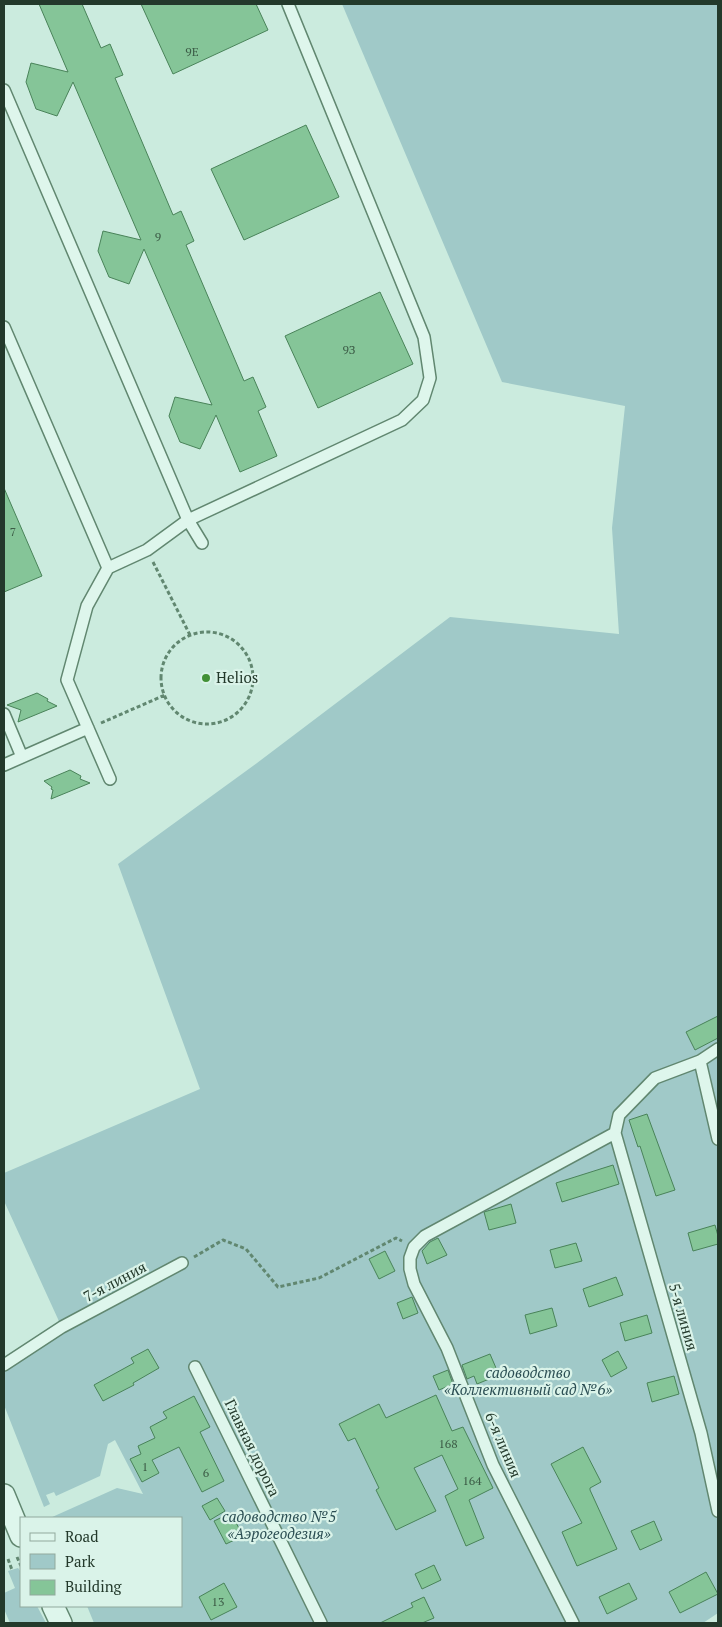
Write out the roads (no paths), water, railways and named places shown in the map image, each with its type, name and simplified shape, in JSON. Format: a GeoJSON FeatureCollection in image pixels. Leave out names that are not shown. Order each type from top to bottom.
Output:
{"type":"FeatureCollection","features":[{"type":"Feature","properties":{"kind":"street"},"geometry":{"type":"LineString","coordinates":[[4,1495],[20,1534]]}},
{"type":"Feature","properties":{"kind":"street"},"geometry":{"type":"LineString","coordinates":[[53,1607],[61,1623]]}},
{"type":"Feature","properties":{"kind":"lane"},"geometry":{"type":"LineString","coordinates":[[110,779],[67,680],[87,606],[108,568],[147,550],[188,520],[402,420],[423,400],[430,378],[424,337],[288,4]]}},
{"type":"Feature","properties":{"kind":"lane"},"geometry":{"type":"LineString","coordinates":[[4,90],[188,520],[202,543]]}},
{"type":"Feature","properties":{"kind":"lane"},"geometry":{"type":"LineString","coordinates":[[4,327],[108,568]]}},
{"type":"Feature","properties":{"kind":"lane"},"geometry":{"type":"LineString","coordinates":[[4,714],[22,757]]}},
{"type":"Feature","properties":{"kind":"lane"},"geometry":{"type":"LineString","coordinates":[[4,765],[88,728]]}},
{"type":"Feature","properties":{"kind":"lane"},"geometry":{"type":"LineString","coordinates":[[615,1134],[619,1115],[655,1078],[700,1060],[718,1049]]}},
{"type":"Feature","properties":{"kind":"lane"},"geometry":{"type":"LineString","coordinates":[[700,1060],[718,1139]]}},
{"type":"Feature","properties":{"kind":"lane","name":"6-я линия"},"geometry":{"type":"LineString","coordinates":[[573,1623],[493,1465],[447,1348],[414,1284],[410,1269],[410,1258],[414,1247],[426,1236],[615,1134]]}},
{"type":"Feature","properties":{"kind":"lane","name":"5-я линия"},"geometry":{"type":"LineString","coordinates":[[615,1134],[701,1433],[718,1511]]}},
{"type":"Feature","properties":{"kind":"lane","name":"7-я линия"},"geometry":{"type":"LineString","coordinates":[[4,1365],[62,1327],[182,1264]]}},
{"type":"Feature","properties":{"kind":"lane","name":"Главная дорога"},"geometry":{"type":"LineString","coordinates":[[195,1367],[321,1623]]}},
{"type":"Feature","properties":{"kind":"place","name":"Helios"},"geometry":{"type":"Point","coordinates":[206,678]}},
{"type":"Feature","properties":{"kind":"park label","name":"садоводство «Коллективный сад №6»"},"geometry":{"type":"Point","coordinates":[528,1382]}},
{"type":"Feature","properties":{"kind":"park label","name":"садоводство №5 «Аэрогеодезия»"},"geometry":{"type":"Point","coordinates":[279,1526]}}]}
